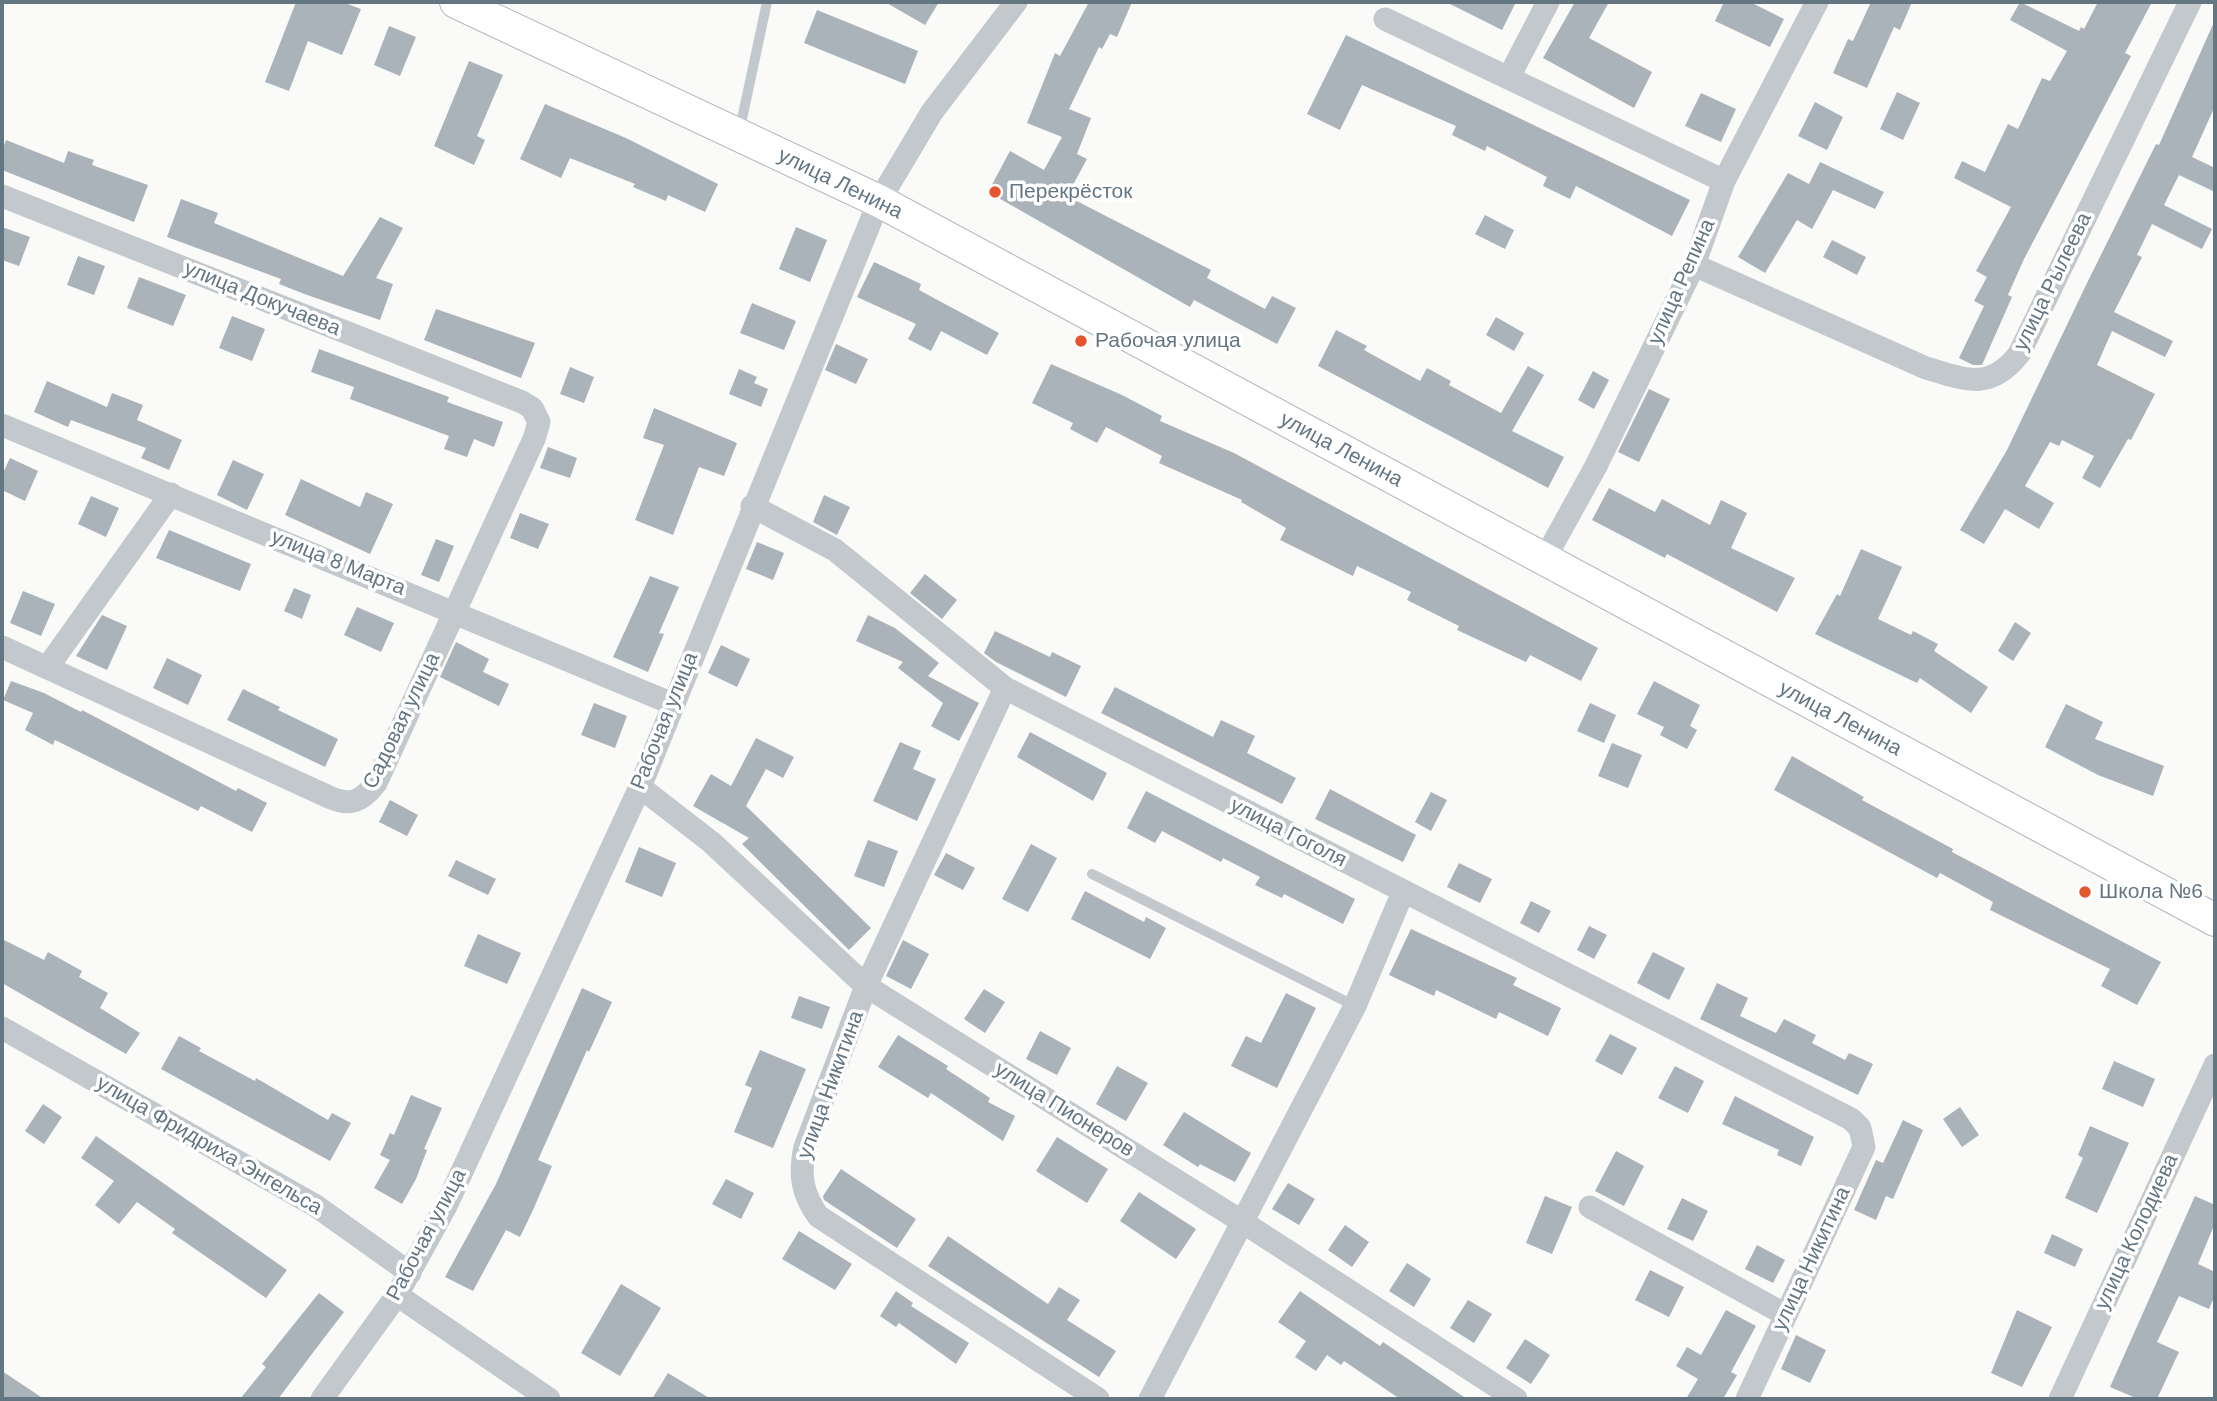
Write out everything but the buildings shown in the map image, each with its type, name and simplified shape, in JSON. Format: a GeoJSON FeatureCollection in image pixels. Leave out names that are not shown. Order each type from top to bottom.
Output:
{"type":"FeatureCollection","features":[{"type":"Feature","properties":{"kind":"street","name":"улица Ленина"},"geometry":{"type":"LineString","coordinates":[[456,2],[499,18],[878,201],[2215,920]]}},
{"type":"Feature","properties":{"kind":"street","name":"Рабочая улица"},"geometry":{"type":"LineString","coordinates":[[322,1399],[397,1295],[452,1195],[640,787],[878,201],[932,112],[1016,2]]}},
{"type":"Feature","properties":{"kind":"street"},"geometry":{"type":"LineString","coordinates":[[1509,77],[1548,2]]}},
{"type":"Feature","properties":{"kind":"street","name":"улица Репина"},"geometry":{"type":"LineString","coordinates":[[1544,560],[1596,466],[1694,265],[1724,181],[1817,2]]}},
{"type":"Feature","properties":{"kind":"street","name":"улица Рылеева"},"geometry":{"type":"LineString","coordinates":[[1694,265],[1926,368],[1959,378],[1985,380],[2006,371],[2019,354],[2190,2]]}},
{"type":"Feature","properties":{"kind":"street"},"geometry":{"type":"LineString","coordinates":[[1385,19],[1724,181]]}},
{"type":"Feature","properties":{"kind":"street","name":"улица Докучаева"},"geometry":{"type":"LineString","coordinates":[[2,196],[522,402]]}},
{"type":"Feature","properties":{"kind":"street","name":"Садовая улица"},"geometry":{"type":"LineString","coordinates":[[2,647],[342,803],[365,798],[376,783],[537,431],[538,415],[522,402]]}},
{"type":"Feature","properties":{"kind":"street","name":"улица 8 Марта"},"geometry":{"type":"LineString","coordinates":[[2,425],[455,611],[673,704]]}},
{"type":"Feature","properties":{"kind":"street"},"geometry":{"type":"LineString","coordinates":[[47,667],[171,494]]}},
{"type":"Feature","properties":{"kind":"street","name":"улица Гоголя"},"geometry":{"type":"LineString","coordinates":[[752,506],[835,550],[1004,688],[1851,1119]]}},
{"type":"Feature","properties":{"kind":"street","name":"улица Никитина"},"geometry":{"type":"LineString","coordinates":[[1004,688],[866,986],[805,1147],[801,1168],[807,1200],[818,1216],[1098,1399]]}},
{"type":"Feature","properties":{"kind":"street","name":"улица Пионеров"},"geometry":{"type":"LineString","coordinates":[[640,787],[711,842],[866,986],[1241,1221],[1516,1399]]}},
{"type":"Feature","properties":{"kind":"street"},"geometry":{"type":"LineString","coordinates":[[1150,1399],[1355,1006],[1403,892]]}},
{"type":"Feature","properties":{"kind":"street","name":"улица Фридриха Энгельса"},"geometry":{"type":"LineString","coordinates":[[2,1028],[316,1206],[410,1273]]}},
{"type":"Feature","properties":{"kind":"street","name":"улица Колодиева"},"geometry":{"type":"LineString","coordinates":[[2060,1399],[2215,1065]]}},
{"type":"Feature","properties":{"kind":"street","name":"улица Никитина"},"geometry":{"type":"LineString","coordinates":[[1747,1399],[1864,1147],[1860,1128],[1851,1119]]}},
{"type":"Feature","properties":{"kind":"street"},"geometry":{"type":"LineString","coordinates":[[1590,1207],[1786,1315]]}},
{"type":"Feature","properties":{"kind":"street"},"geometry":{"type":"LineString","coordinates":[[397,1295],[549,1399]]}},
{"type":"Feature","properties":{"kind":"lane"},"geometry":{"type":"LineString","coordinates":[[739,135],[767,2]]}},
{"type":"Feature","properties":{"kind":"lane"},"geometry":{"type":"LineString","coordinates":[[1092,874],[1355,1006]]}},
{"type":"Feature","properties":{"kind":"place","name":"Перекрёсток"},"geometry":{"type":"Point","coordinates":[995,192]}},
{"type":"Feature","properties":{"kind":"place","name":"Рабочая улица"},"geometry":{"type":"Point","coordinates":[1081,341]}},
{"type":"Feature","properties":{"kind":"place","name":"Школа №6"},"geometry":{"type":"Point","coordinates":[2085,892]}}]}
